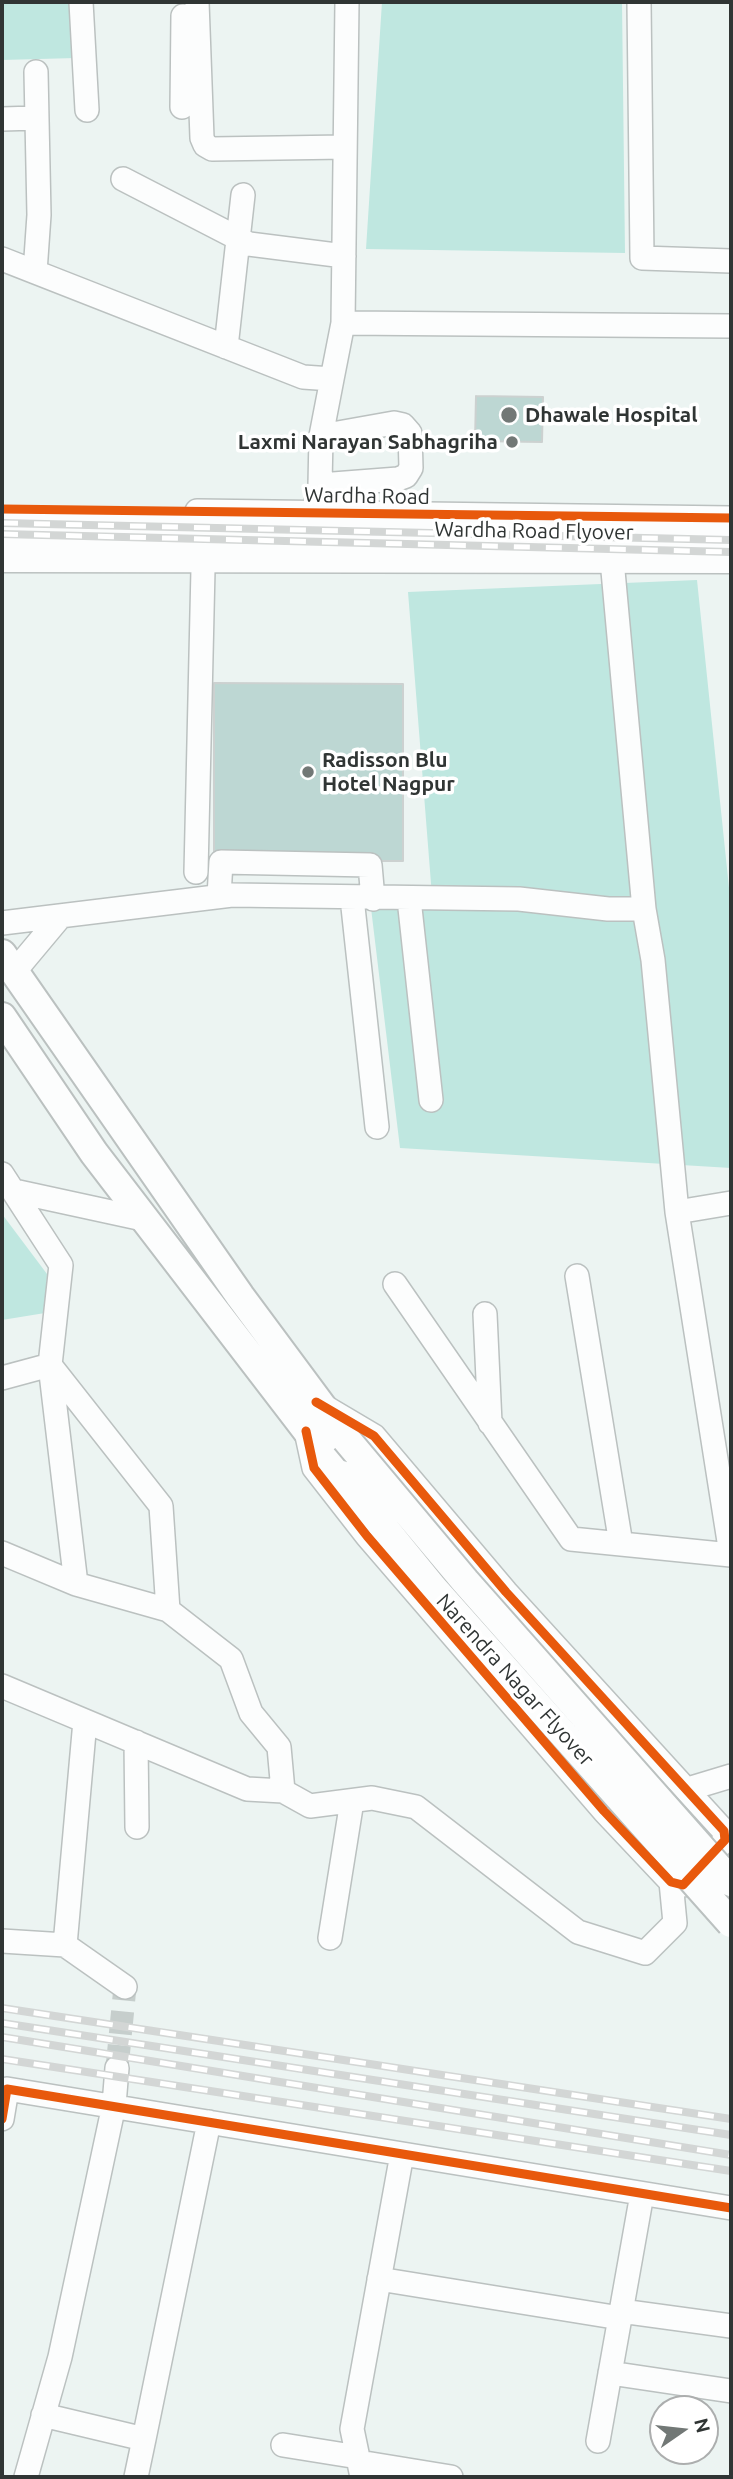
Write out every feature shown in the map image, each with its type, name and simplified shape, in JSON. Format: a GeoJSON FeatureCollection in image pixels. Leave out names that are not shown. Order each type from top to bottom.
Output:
{"type":"FeatureCollection","features":[{"type":"Feature","properties":{"kind":"highway","name":"Wardha Road Flyover"},"geometry":{"type":"LineString","coordinates":[[2,524],[731,535]]}},
{"type":"Feature","properties":{"kind":"highway","name":"Wardha Road Flyover"},"geometry":{"type":"LineString","coordinates":[[2,556],[731,557]]}},
{"type":"Feature","properties":{"kind":"main road","name":"Narendra Nagar Flyover"},"geometry":{"type":"LineString","coordinates":[[8,963],[316,1402],[465,1581],[731,1882]]}},
{"type":"Feature","properties":{"kind":"main road","name":"Narendra Nagar Flyover"},"geometry":{"type":"LineString","coordinates":[[2,1017],[94,1153],[341,1475],[433,1588],[731,1923]]}},
{"type":"Feature","properties":{"kind":"street"},"geometry":{"type":"LineString","coordinates":[[81,2],[87,110]]}},
{"type":"Feature","properties":{"kind":"street"},"geometry":{"type":"LineString","coordinates":[[182,107],[183,2]]}},
{"type":"Feature","properties":{"kind":"street"},"geometry":{"type":"LineString","coordinates":[[197,2],[202,138],[205,145],[212,149],[345,148]]}},
{"type":"Feature","properties":{"kind":"street"},"geometry":{"type":"LineString","coordinates":[[313,513],[320,485],[321,436],[343,323],[347,2]]}},
{"type":"Feature","properties":{"kind":"street"},"geometry":{"type":"LineString","coordinates":[[639,2],[642,258],[731,261]]}},
{"type":"Feature","properties":{"kind":"street"},"geometry":{"type":"LineString","coordinates":[[35,272],[40,215],[36,72]]}},
{"type":"Feature","properties":{"kind":"street"},"geometry":{"type":"LineString","coordinates":[[2,119],[36,118]]}},
{"type":"Feature","properties":{"kind":"street"},"geometry":{"type":"LineString","coordinates":[[123,179],[248,244],[344,256]]}},
{"type":"Feature","properties":{"kind":"street"},"geometry":{"type":"LineString","coordinates":[[226,347],[243,195]]}},
{"type":"Feature","properties":{"kind":"street"},"geometry":{"type":"LineString","coordinates":[[2,259],[303,377],[332,379]]}},
{"type":"Feature","properties":{"kind":"street"},"geometry":{"type":"LineString","coordinates":[[343,323],[731,326]]}},
{"type":"Feature","properties":{"kind":"street"},"geometry":{"type":"LineString","coordinates":[[320,485],[398,479],[406,476],[411,468],[410,433],[403,425],[394,423],[321,436]]}},
{"type":"Feature","properties":{"kind":"street","name":"Wardha Road"},"geometry":{"type":"LineString","coordinates":[[2,509],[731,518]]}},
{"type":"Feature","properties":{"kind":"street"},"geometry":{"type":"LineString","coordinates":[[196,872],[203,569]]}},
{"type":"Feature","properties":{"kind":"street"},"geometry":{"type":"LineString","coordinates":[[2,571],[203,569],[731,572]]}},
{"type":"Feature","properties":{"kind":"street"},"geometry":{"type":"LineString","coordinates":[[395,1284],[571,1539],[731,1554],[677,1212],[653,960],[644,909],[613,571]]}},
{"type":"Feature","properties":{"kind":"street"},"geometry":{"type":"LineString","coordinates":[[219,896],[221,862],[370,865],[363,899],[377,1127]]}},
{"type":"Feature","properties":{"kind":"street"},"geometry":{"type":"LineString","coordinates":[[2,923],[219,896],[519,899],[608,909],[644,909]]}},
{"type":"Feature","properties":{"kind":"street"},"geometry":{"type":"LineString","coordinates":[[409,898],[431,1100]]}},
{"type":"Feature","properties":{"kind":"street"},"geometry":{"type":"LineString","coordinates":[[8,963],[60,917]]}},
{"type":"Feature","properties":{"kind":"street"},"geometry":{"type":"LineString","coordinates":[[8,1183],[144,1219]]}},
{"type":"Feature","properties":{"kind":"street"},"geometry":{"type":"LineString","coordinates":[[8,1183],[61,1265],[50,1365],[76,1584]]}},
{"type":"Feature","properties":{"kind":"street"},"geometry":{"type":"LineString","coordinates":[[677,1212],[731,1203]]}},
{"type":"Feature","properties":{"kind":"street"},"geometry":{"type":"LineString","coordinates":[[577,1276],[621,1544]]}},
{"type":"Feature","properties":{"kind":"street"},"geometry":{"type":"LineString","coordinates":[[485,1314],[491,1423]]}},
{"type":"Feature","properties":{"kind":"street"},"geometry":{"type":"LineString","coordinates":[[2,1378],[50,1365]]}},
{"type":"Feature","properties":{"kind":"street"},"geometry":{"type":"LineString","coordinates":[[50,1365],[161,1506],[168,1610]]}},
{"type":"Feature","properties":{"kind":"street"},"geometry":{"type":"LineString","coordinates":[[306,1431],[314,1468],[367,1536],[496,1689],[671,1882],[683,1885],[725,1840],[724,1831],[506,1592],[374,1436],[316,1402]]}},
{"type":"Feature","properties":{"kind":"street"},"geometry":{"type":"LineString","coordinates":[[2,1553],[76,1584],[168,1610],[231,1659],[251,1713],[279,1747],[283,1791]]}},
{"type":"Feature","properties":{"kind":"street"},"geometry":{"type":"LineString","coordinates":[[2,1686],[247,1789],[283,1791],[310,1806],[372,1798],[416,1807],[578,1932],[645,1953],[675,1923],[671,1882]]}},
{"type":"Feature","properties":{"kind":"street"},"geometry":{"type":"LineString","coordinates":[[65,1945],[85,1721]]}},
{"type":"Feature","properties":{"kind":"street"},"geometry":{"type":"LineString","coordinates":[[136,1742],[136,1827]]}},
{"type":"Feature","properties":{"kind":"street"},"geometry":{"type":"LineString","coordinates":[[688,1790],[731,1776]]}},
{"type":"Feature","properties":{"kind":"street"},"geometry":{"type":"LineString","coordinates":[[330,1938],[352,1801]]}},
{"type":"Feature","properties":{"kind":"street"},"geometry":{"type":"LineString","coordinates":[[2,1941],[65,1945],[125,1987]]}},
{"type":"Feature","properties":{"kind":"street"},"geometry":{"type":"LineString","coordinates":[[26,2477],[60,2357],[114,2105],[117,2068]]}},
{"type":"Feature","properties":{"kind":"street"},"geometry":{"type":"LineString","coordinates":[[2,2119],[4,2088],[731,2208]]}},
{"type":"Feature","properties":{"kind":"street"},"geometry":{"type":"LineString","coordinates":[[136,2477],[209,2122]]}},
{"type":"Feature","properties":{"kind":"street"},"geometry":{"type":"LineString","coordinates":[[360,2465],[352,2430],[402,2154]]}},
{"type":"Feature","properties":{"kind":"street"},"geometry":{"type":"LineString","coordinates":[[598,2441],[642,2194]]}},
{"type":"Feature","properties":{"kind":"street"},"geometry":{"type":"LineString","coordinates":[[379,2279],[620,2315],[731,2326]]}},
{"type":"Feature","properties":{"kind":"street"},"geometry":{"type":"LineString","coordinates":[[610,2373],[731,2391]]}},
{"type":"Feature","properties":{"kind":"street"},"geometry":{"type":"LineString","coordinates":[[43,2415],[144,2439]]}},
{"type":"Feature","properties":{"kind":"street"},"geometry":{"type":"LineString","coordinates":[[284,2445],[360,2465],[451,2477]]}},
{"type":"Feature","properties":{"kind":"green space"},"geometry":{"type":"Polygon","coordinates":[[[2,2],[76,2],[76,58],[2,60],[2,2]]]}},
{"type":"Feature","properties":{"kind":"green space"},"geometry":{"type":"Polygon","coordinates":[[[382,2],[622,2],[625,253],[366,249],[382,2]]]}},
{"type":"Feature","properties":{"kind":"green space"},"geometry":{"type":"Polygon","coordinates":[[[697,580],[731,907],[731,1168],[400,1148],[371,908],[432,896],[408,592],[697,580]]]}},
{"type":"Feature","properties":{"kind":"green space"},"geometry":{"type":"Polygon","coordinates":[[[2,1214],[47,1274],[45,1313],[2,1320],[2,1214]]]}},
{"type":"Feature","properties":{"kind":"building"},"geometry":{"type":"Polygon","coordinates":[[[476,396],[543,397],[542,442],[475,441],[476,396]]]}},
{"type":"Feature","properties":{"kind":"building","name":"Radisson Blu Hotel Nagpur"},"geometry":{"type":"Polygon","coordinates":[[[214,683],[403,684],[403,861],[214,861],[214,683]]]}},
{"type":"Feature","properties":{"kind":"tunnel"},"geometry":{"type":"LineString","coordinates":[[117,2068],[125,1987]]}},
{"type":"Feature","properties":{"kind":"railway"},"geometry":{"type":"LineString","coordinates":[[2,523],[731,540]]}},
{"type":"Feature","properties":{"kind":"railway"},"geometry":{"type":"LineString","coordinates":[[2,534],[731,552]]}},
{"type":"Feature","properties":{"kind":"railway"},"geometry":{"type":"LineString","coordinates":[[2,2008],[731,2119]]}},
{"type":"Feature","properties":{"kind":"railway"},"geometry":{"type":"LineString","coordinates":[[2,2023],[731,2135]]}},
{"type":"Feature","properties":{"kind":"railway"},"geometry":{"type":"LineString","coordinates":[[2,2037],[731,2155]]}},
{"type":"Feature","properties":{"kind":"railway"},"geometry":{"type":"LineString","coordinates":[[2,2059],[731,2171]]}},
{"type":"Feature","properties":{"kind":"cycle path"},"geometry":{"type":"LineString","coordinates":[[2,509],[731,518]]}},
{"type":"Feature","properties":{"kind":"cycle path"},"geometry":{"type":"LineString","coordinates":[[306,1431],[314,1468],[367,1536],[604,1811],[671,1882],[683,1885],[725,1840],[724,1831],[506,1592],[374,1436],[316,1402]]}},
{"type":"Feature","properties":{"kind":"cycle path"},"geometry":{"type":"LineString","coordinates":[[2,2119],[7,2089],[731,2208]]}},
{"type":"Feature","properties":{"kind":"place","name":"Dhawale Hospital"},"geometry":{"type":"Point","coordinates":[509,415]}},
{"type":"Feature","properties":{"kind":"place","name":"Laxmi Narayan Sabhagriha"},"geometry":{"type":"Point","coordinates":[512,442]}},
{"type":"Feature","properties":{"kind":"place","name":"Radisson Blu Hotel Nagpur"},"geometry":{"type":"Point","coordinates":[308,772]}}]}
